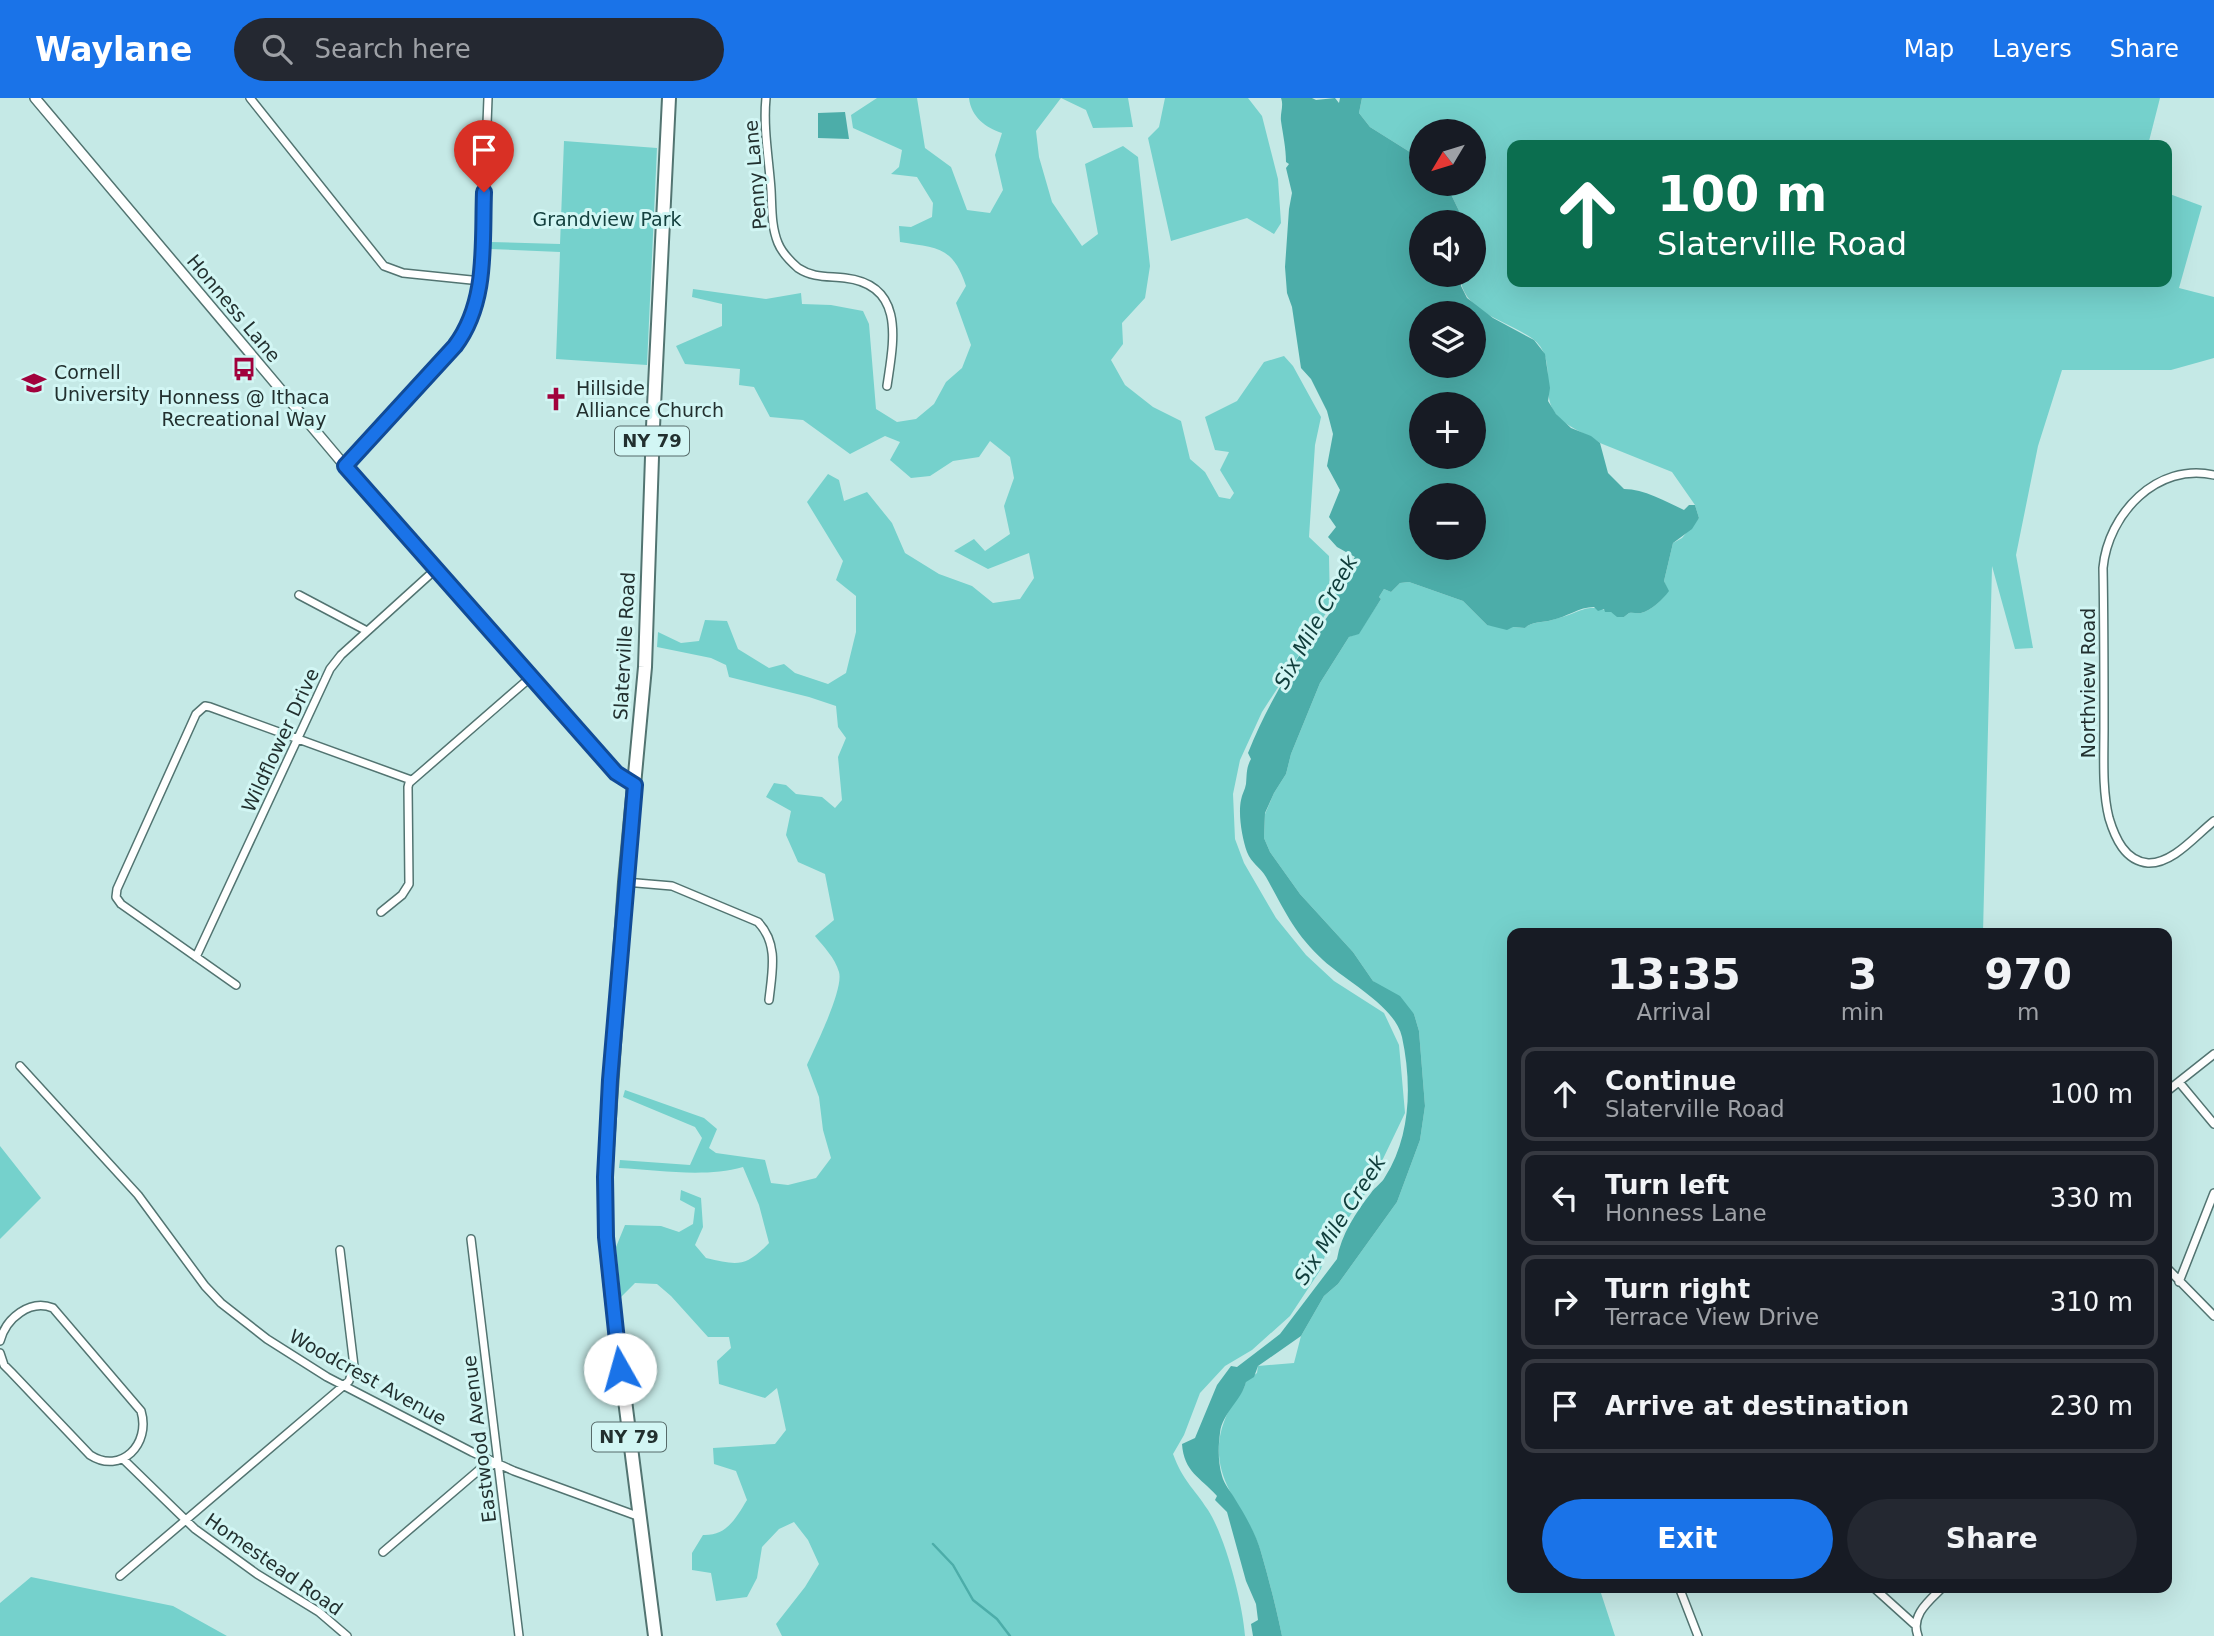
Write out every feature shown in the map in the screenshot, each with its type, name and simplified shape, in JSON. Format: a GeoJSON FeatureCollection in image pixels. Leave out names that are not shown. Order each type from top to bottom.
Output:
{"type":"FeatureCollection","features":[{"type":"Feature","properties":{"kind":"highway","name":"Slaterville Road"},"geometry":{"type":"LineString","coordinates":[[640,1517],[606,1237],[606,1139],[625,882],[645,667],[653,427],[669,98]]}},
{"type":"Feature","properties":{"kind":"highway","name":"NY 79"},"geometry":{"type":"LineString","coordinates":[[640,1517],[655,1636]]}},
{"type":"Feature","properties":{"kind":"street","name":"Honness Lane"},"geometry":{"type":"LineString","coordinates":[[35,98],[345,466],[616,773],[635,785]]}},
{"type":"Feature","properties":{"kind":"street"},"geometry":{"type":"LineString","coordinates":[[250,98],[384,266],[403,272],[481,281]]}},
{"type":"Feature","properties":{"kind":"street"},"geometry":{"type":"LineString","coordinates":[[345,466],[463,335],[474,313],[481,281],[488,98]]}},
{"type":"Feature","properties":{"kind":"street","name":"Penny Lane"},"geometry":{"type":"LineString","coordinates":[[766,98],[765,120],[773,224],[779,245],[785,256],[804,271],[816,276],[859,281],[878,293],[885,302],[891,312],[894,328],[887,386]]}},
{"type":"Feature","properties":{"kind":"street","name":"Northview Road"},"geometry":{"type":"LineString","coordinates":[[2214,475],[2179,474],[2160,482],[2141,494],[2126,510],[2110,537],[2104,559],[2104,762],[2108,810],[2116,838],[2133,858],[2142,862],[2157,862],[2170,857],[2214,821]]}},
{"type":"Feature","properties":{"kind":"street","name":"Wildflower Drive"},"geometry":{"type":"LineString","coordinates":[[196,957],[330,669],[341,655],[436,569]]}},
{"type":"Feature","properties":{"kind":"street"},"geometry":{"type":"LineString","coordinates":[[299,595],[367,631]]}},
{"type":"Feature","properties":{"kind":"street"},"geometry":{"type":"LineString","coordinates":[[381,912],[402,895],[409,884],[408,787],[411,780],[531,677]]}},
{"type":"Feature","properties":{"kind":"street"},"geometry":{"type":"LineString","coordinates":[[236,985],[121,904],[116,892],[196,713],[205,706],[211,706],[411,780]]}},
{"type":"Feature","properties":{"kind":"street"},"geometry":{"type":"LineString","coordinates":[[625,882],[671,886],[758,922],[765,929],[772,946],[769,1000]]}},
{"type":"Feature","properties":{"kind":"street"},"geometry":{"type":"LineString","coordinates":[[2172,1088],[2214,1054]]}},
{"type":"Feature","properties":{"kind":"street","name":"Woodcrest Avenue"},"geometry":{"type":"LineString","coordinates":[[20,1066],[138,1195],[195,1273],[221,1303],[267,1339],[344,1387],[498,1463],[640,1517]]}},
{"type":"Feature","properties":{"kind":"street"},"geometry":{"type":"LineString","coordinates":[[2179,1082],[2214,1124]]}},
{"type":"Feature","properties":{"kind":"street"},"geometry":{"type":"LineString","coordinates":[[2179,1282],[2214,1193]]}},
{"type":"Feature","properties":{"kind":"street","name":"Eastwood Avenue"},"geometry":{"type":"LineString","coordinates":[[471,1239],[519,1636]]}},
{"type":"Feature","properties":{"kind":"street"},"geometry":{"type":"LineString","coordinates":[[120,1576],[349,1381],[354,1366],[340,1250]]}},
{"type":"Feature","properties":{"kind":"street"},"geometry":{"type":"LineString","coordinates":[[2172,1274],[2214,1316]]}},
{"type":"Feature","properties":{"kind":"street"},"geometry":{"type":"LineString","coordinates":[[0,1341],[6,1326],[29,1306],[45,1305],[59,1313],[141,1410],[144,1425],[141,1439],[123,1459],[106,1462],[89,1455],[10,1372],[0,1353]]}},
{"type":"Feature","properties":{"kind":"street","name":"Homestead Road"},"geometry":{"type":"LineString","coordinates":[[123,1459],[185,1519],[227,1554],[319,1612],[347,1636]]}},
{"type":"Feature","properties":{"kind":"street"},"geometry":{"type":"LineString","coordinates":[[383,1552],[479,1471],[498,1463]]}},
{"type":"Feature","properties":{"kind":"street"},"geometry":{"type":"LineString","coordinates":[[1681,1593],[1699,1636]]}},
{"type":"Feature","properties":{"kind":"street"},"geometry":{"type":"LineString","coordinates":[[1880,1593],[1914,1624],[1918,1636]]}},
{"type":"Feature","properties":{"kind":"street"},"geometry":{"type":"LineString","coordinates":[[1914,1624],[1921,1611],[1938,1593]]}},
{"type":"Feature","properties":{"kind":"green space"},"geometry":{"type":"Polygon","coordinates":[[[877,98],[917,98],[925,148],[951,167],[967,210],[990,213],[1003,190],[995,155],[1002,133],[980,121],[970,105],[969,98],[1061,98],[1036,131],[1039,157],[1052,202],[1082,246],[1098,234],[1085,164],[1123,146],[1138,157],[1150,266],[1145,298],[1122,323],[1123,344],[1111,360],[1125,385],[1153,407],[1181,421],[1190,459],[1205,472],[1219,497],[1230,499],[1234,493],[1220,470],[1229,452],[1215,450],[1205,417],[1237,401],[1264,362],[1284,356],[1293,366],[1321,417],[1315,445],[1309,537],[1329,556],[1330,607],[1262,712],[1240,760],[1233,794],[1235,839],[1244,863],[1276,918],[1306,955],[1334,981],[1384,1013],[1399,1045],[1405,1113],[1369,1188],[1327,1249],[1321,1269],[1290,1316],[1252,1350],[1225,1366],[1200,1393],[1184,1435],[1173,1454],[1221,1536],[1237,1589],[1245,1636],[782,1636],[776,1624],[819,1564],[808,1540],[794,1522],[779,1529],[762,1547],[757,1578],[747,1597],[716,1601],[711,1573],[692,1570],[692,1553],[703,1535],[711,1535],[730,1525],[747,1500],[736,1471],[714,1464],[713,1448],[775,1444],[786,1430],[777,1388],[765,1398],[719,1384],[717,1361],[731,1348],[729,1337],[708,1337],[657,1284],[635,1283],[621,1297],[616,1247],[625,1225],[661,1226],[679,1232],[693,1224],[695,1208],[680,1200],[681,1190],[701,1198],[703,1227],[695,1245],[706,1258],[733,1263],[747,1261],[769,1243],[759,1205],[743,1167],[697,1173],[619,1168],[620,1160],[690,1165],[702,1138],[695,1127],[623,1097],[625,1090],[704,1118],[717,1129],[709,1148],[716,1153],[765,1160],[771,1183],[788,1185],[816,1178],[831,1158],[823,1130],[819,1097],[807,1065],[837,991],[839,972],[835,962],[815,936],[834,920],[825,874],[798,862],[786,835],[791,811],[766,797],[774,783],[786,785],[796,794],[822,797],[835,808],[842,800],[838,757],[846,738],[838,727],[836,706],[729,677],[726,665],[711,658],[657,647],[658,632],[681,643],[699,641],[705,620],[727,621],[738,649],[769,668],[784,664],[795,673],[828,684],[846,673],[856,632],[856,596],[836,580],[843,561],[807,502],[828,474],[839,480],[844,501],[867,492],[892,523],[905,553],[939,574],[972,586],[993,603],[1020,599],[1034,578],[1029,553],[988,569],[954,551],[974,539],[985,551],[1010,534],[1004,506],[1014,478],[1010,457],[990,441],[979,457],[953,461],[930,476],[911,478],[890,460],[900,442],[885,436],[850,454],[803,420],[770,417],[754,387],[739,385],[740,369],[685,364],[676,346],[722,326],[722,304],[692,297],[693,289],[766,299],[801,293],[802,304],[831,305],[863,311],[869,324],[876,409],[897,422],[916,419],[934,404],[946,382],[962,368],[971,345],[956,303],[966,286],[955,263],[942,251],[900,242],[899,226],[911,227],[932,217],[933,203],[917,177],[891,174],[899,167],[902,150],[853,128],[851,115],[877,98]]]}},
{"type":"Feature","properties":{"kind":"green space"},"geometry":{"type":"Polygon","coordinates":[[[1061,98],[1128,98],[1133,127],[1093,128],[1086,110],[1061,98]]]}},
{"type":"Feature","properties":{"kind":"green space"},"geometry":{"type":"Polygon","coordinates":[[[1165,98],[1248,98],[1262,116],[1278,179],[1281,223],[1274,234],[1247,218],[1171,241],[1148,138],[1159,127],[1165,98]]]}},
{"type":"Feature","properties":{"kind":"green space"},"geometry":{"type":"Polygon","coordinates":[[[1362,98],[2160,98],[2149,140],[1507,140],[1507,287],[2172,287],[2172,195],[2202,206],[2179,288],[2214,297],[2214,358],[2171,370],[2062,370],[2038,446],[2016,555],[2033,648],[2015,649],[1992,566],[1983,928],[1507,928],[1507,1593],[1601,1593],[1615,1636],[1282,1636],[1256,1538],[1228,1487],[1219,1460],[1219,1444],[1224,1423],[1246,1381],[1257,1373],[1258,1366],[1294,1363],[1301,1336],[1324,1296],[1338,1284],[1397,1202],[1420,1140],[1425,1106],[1419,1031],[1414,1014],[1373,981],[1353,952],[1300,894],[1270,852],[1264,838],[1265,814],[1286,774],[1291,754],[1320,683],[1349,637],[1359,633],[1381,599],[1379,597],[1384,589],[1391,592],[1400,583],[1409,582],[1463,601],[1487,625],[1525,628],[1534,623],[1593,608],[1624,617],[1629,613],[1645,612],[1668,591],[1664,581],[1673,543],[1682,538],[1699,518],[1695,505],[1672,472],[1600,443],[1560,418],[1551,405],[1547,365],[1541,347],[1522,332],[1486,313],[1486,301],[1472,301],[1463,288],[1486,287],[1486,210],[1459,210],[1452,196],[1486,196],[1486,119],[1409,119],[1409,151],[1370,127],[1359,113],[1362,98]]]}},
{"type":"Feature","properties":{"kind":"green space","name":"Grandview Park"},"geometry":{"type":"Polygon","coordinates":[[[564,141],[657,148],[647,365],[556,359],[560,252],[490,249],[490,242],[560,244],[564,141]]]}},
{"type":"Feature","properties":{"kind":"green space"},"geometry":{"type":"Polygon","coordinates":[[[0,1146],[41,1198],[0,1239],[0,1146]]]}},
{"type":"Feature","properties":{"kind":"green space"},"geometry":{"type":"Polygon","coordinates":[[[31,1577],[173,1606],[227,1636],[0,1636],[0,1603],[31,1577]]]}},
{"type":"Feature","properties":{"kind":"shaded area"},"geometry":{"type":"Polygon","coordinates":[[[1281,98],[1335,98],[1339,103],[1340,98],[1362,98],[1359,113],[1370,127],[1409,151],[1409,196],[1452,196],[1459,210],[1409,210],[1409,287],[1462,287],[1471,301],[1409,301],[1409,378],[1486,378],[1486,313],[1534,340],[1545,354],[1550,388],[1548,401],[1556,414],[1571,428],[1600,443],[1608,473],[1624,489],[1647,493],[1684,510],[1689,505],[1695,505],[1699,518],[1692,529],[1673,543],[1664,581],[1669,591],[1649,610],[1629,613],[1624,617],[1617,617],[1604,609],[1598,611],[1589,607],[1525,628],[1513,627],[1507,630],[1487,625],[1463,601],[1409,582],[1400,583],[1391,592],[1384,589],[1379,597],[1381,599],[1359,634],[1349,637],[1320,683],[1291,754],[1286,774],[1265,813],[1264,838],[1270,852],[1300,894],[1353,952],[1373,981],[1400,996],[1414,1014],[1419,1031],[1425,1106],[1420,1140],[1397,1202],[1338,1284],[1324,1296],[1301,1336],[1258,1366],[1254,1377],[1246,1382],[1222,1426],[1219,1455],[1222,1476],[1259,1545],[1282,1636],[1253,1636],[1251,1624],[1258,1620],[1256,1604],[1246,1581],[1227,1512],[1215,1500],[1217,1496],[1189,1468],[1182,1444],[1195,1438],[1217,1385],[1231,1366],[1237,1367],[1280,1334],[1337,1259],[1350,1224],[1365,1200],[1384,1179],[1394,1161],[1404,1127],[1408,1091],[1405,1055],[1398,1026],[1380,1005],[1323,960],[1305,940],[1264,874],[1249,856],[1241,826],[1241,800],[1251,759],[1248,753],[1254,738],[1292,668],[1338,601],[1333,587],[1355,557],[1337,547],[1328,537],[1336,527],[1329,517],[1340,490],[1327,466],[1333,434],[1327,411],[1311,379],[1301,368],[1292,307],[1287,293],[1285,267],[1292,193],[1286,168],[1289,164],[1286,162],[1281,98]]]}},
{"type":"Feature","properties":{"kind":"shaded area"},"geometry":{"type":"Polygon","coordinates":[[[845,112],[849,139],[818,138],[818,113],[845,112]]]}},
{"type":"Feature","properties":{"kind":"waterway"},"geometry":{"type":"LineString","coordinates":[[933,1544],[953,1565],[973,1600],[997,1619],[1010,1636]]}},
{"type":"Feature","properties":{"kind":"place","name":"Honness @ Ithaca Recreational Way"},"geometry":{"type":"Point","coordinates":[244,369]}},
{"type":"Feature","properties":{"kind":"place","name":"Cornell University"},"geometry":{"type":"Point","coordinates":[34,383]}},
{"type":"Feature","properties":{"kind":"place","name":"Hillside Alliance Church"},"geometry":{"type":"Point","coordinates":[556,399]}},
{"type":"Feature","properties":{"kind":"route"},"geometry":{"type":"LineString","coordinates":[[484,192],[480,288],[470,324],[455,346],[345,466],[616,773],[635,785],[625,882],[605,1177],[606,1237],[620,1369]]}},
{"type":"Feature","properties":{"kind":"water label","name":"Six Mile Creek"},"geometry":{"type":"Point","coordinates":[1316,622]}},
{"type":"Feature","properties":{"kind":"water label","name":"Six Mile Creek"},"geometry":{"type":"Point","coordinates":[1340,1220]}}]}
